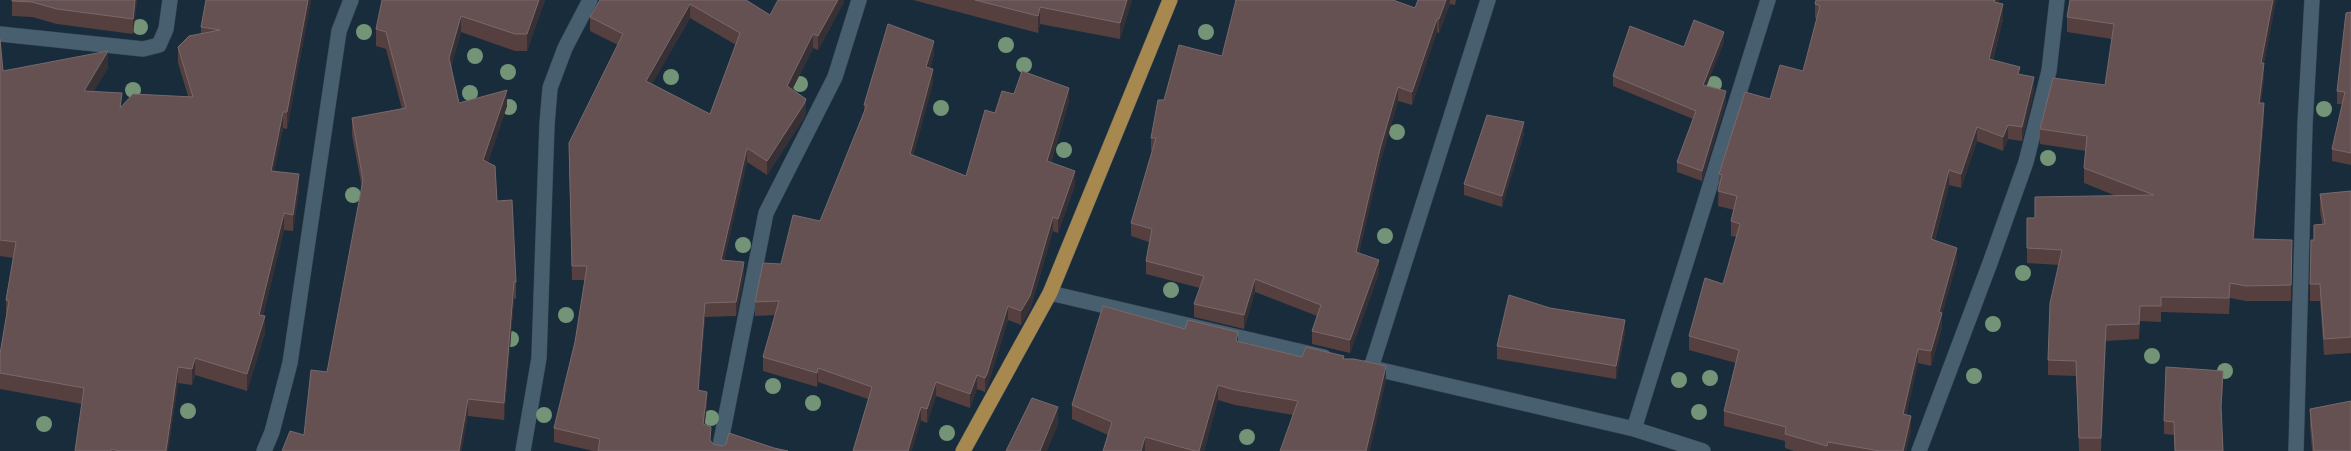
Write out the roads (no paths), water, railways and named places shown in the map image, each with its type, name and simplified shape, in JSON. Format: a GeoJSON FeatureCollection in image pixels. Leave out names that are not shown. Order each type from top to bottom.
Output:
{"type":"FeatureCollection","features":[{"type":"Feature","properties":{"kind":"main road"},"geometry":{"type":"LineString","coordinates":[[963,451],[1050,293],[1170,0]]}},
{"type":"Feature","properties":{"kind":"street"},"geometry":{"type":"LineString","coordinates":[[0,34],[144,49],[159,45],[166,29],[170,0]]}},
{"type":"Feature","properties":{"kind":"street"},"geometry":{"type":"LineString","coordinates":[[264,451],[272,432],[290,363],[339,30],[351,0]]}},
{"type":"Feature","properties":{"kind":"street"},"geometry":{"type":"LineString","coordinates":[[523,451],[539,358],[550,88],[565,48],[590,0]]}},
{"type":"Feature","properties":{"kind":"street"},"geometry":{"type":"LineString","coordinates":[[719,451],[766,213],[835,77],[859,0]]}},
{"type":"Feature","properties":{"kind":"street"},"geometry":{"type":"LineString","coordinates":[[1371,368],[1488,0]]}},
{"type":"Feature","properties":{"kind":"street"},"geometry":{"type":"LineString","coordinates":[[1634,429],[1768,0]]}},
{"type":"Feature","properties":{"kind":"street"},"geometry":{"type":"LineString","coordinates":[[1919,451],[2026,162],[2049,71],[2057,0]]}},
{"type":"Feature","properties":{"kind":"street"},"geometry":{"type":"LineString","coordinates":[[2296,451],[2305,124],[2312,0]]}},
{"type":"Feature","properties":{"kind":"street"},"geometry":{"type":"LineString","coordinates":[[1050,293],[1634,429],[1703,451]]}}]}
